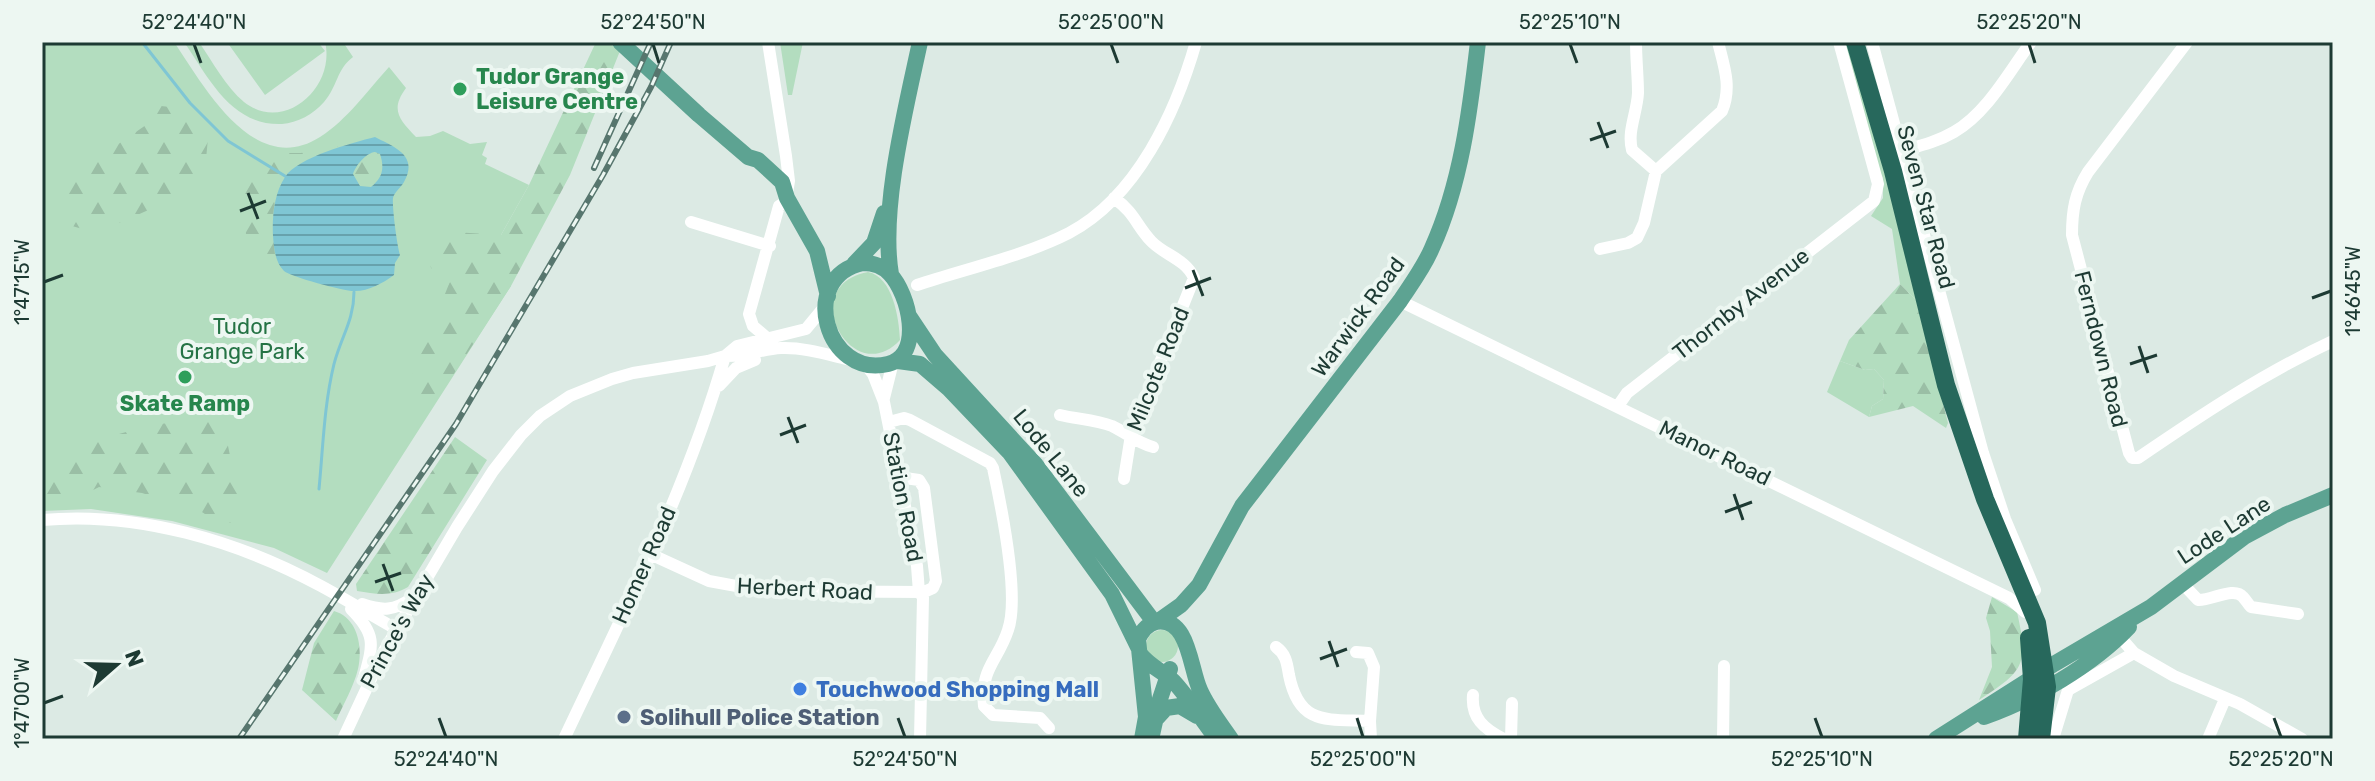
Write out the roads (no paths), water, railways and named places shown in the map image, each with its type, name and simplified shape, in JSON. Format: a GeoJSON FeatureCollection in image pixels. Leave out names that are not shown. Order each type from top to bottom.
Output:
{"type":"FeatureCollection","features":[{"type":"Feature","properties":{"kind":"highway","name":"Seven Star Road"},"geometry":{"type":"LineString","coordinates":[[1855,42],[1954,383],[1975,471],[2031,618],[2039,683]]}},
{"type":"Feature","properties":{"kind":"highway"},"geometry":{"type":"LineString","coordinates":[[2028,731],[2039,683]]}},
{"type":"Feature","properties":{"kind":"highway"},"geometry":{"type":"LineString","coordinates":[[2039,683],[2041,739]]}},
{"type":"Feature","properties":{"kind":"main road"},"geometry":{"type":"LineString","coordinates":[[620,42],[699,115],[782,182],[787,199],[817,251],[829,262],[850,266],[872,263],[891,274]]}},
{"type":"Feature","properties":{"kind":"main road"},"geometry":{"type":"LineString","coordinates":[[817,251],[826,301],[826,328],[832,339],[861,363],[876,366],[895,362],[909,344],[909,316],[891,274],[887,249],[893,185],[920,42]]}},
{"type":"Feature","properties":{"kind":"main road","name":"Warwick Road"},"geometry":{"type":"LineString","coordinates":[[1184,639],[1199,585],[1242,506],[1400,301],[1434,245],[1452,190],[1466,128],[1478,42]]}},
{"type":"Feature","properties":{"kind":"main road"},"geometry":{"type":"LineString","coordinates":[[826,301],[835,281],[874,243],[893,185]]}},
{"type":"Feature","properties":{"kind":"main road","name":"Lode Lane"},"geometry":{"type":"LineString","coordinates":[[909,316],[935,355],[1036,465],[1156,622]]}},
{"type":"Feature","properties":{"kind":"main road","name":"Lode Lane"},"geometry":{"type":"LineString","coordinates":[[895,362],[920,364],[949,389],[1010,453],[1112,594],[1138,650]]}},
{"type":"Feature","properties":{"kind":"main road","name":"Lode Lane"},"geometry":{"type":"LineString","coordinates":[[1960,725],[2008,707],[2071,654],[2144,611],[2244,537],[2333,495]]}},
{"type":"Feature","properties":{"kind":"main road","name":"Warwick Road"},"geometry":{"type":"LineString","coordinates":[[1156,622],[1181,605],[1199,585]]}},
{"type":"Feature","properties":{"kind":"main road","name":"Lode Lane"},"geometry":{"type":"LineString","coordinates":[[1936,739],[2039,683],[2083,664],[2120,637],[2144,611]]}},
{"type":"Feature","properties":{"kind":"main road"},"geometry":{"type":"LineString","coordinates":[[2031,618],[2054,652],[2071,654]]}},
{"type":"Feature","properties":{"kind":"main road"},"geometry":{"type":"LineString","coordinates":[[1142,739],[1146,717],[1143,669],[1138,650],[1140,634],[1156,622],[1170,623],[1184,639],[1202,695],[1231,739]]}},
{"type":"Feature","properties":{"kind":"main road"},"geometry":{"type":"LineString","coordinates":[[1152,739],[1164,671],[1182,657],[1184,639]]}},
{"type":"Feature","properties":{"kind":"main road"},"geometry":{"type":"LineString","coordinates":[[1138,650],[1149,666],[1164,671],[1217,739]]}},
{"type":"Feature","properties":{"kind":"main road"},"geometry":{"type":"LineString","coordinates":[[1155,720],[1166,708],[1180,706],[1205,723]]}},
{"type":"Feature","properties":{"kind":"main road"},"geometry":{"type":"LineString","coordinates":[[2008,707],[2018,709],[2028,731]]}},
{"type":"Feature","properties":{"kind":"street"},"geometry":{"type":"LineString","coordinates":[[766,337],[753,326],[749,314],[779,206],[787,199],[789,181],[768,42]]}},
{"type":"Feature","properties":{"kind":"street"},"geometry":{"type":"LineString","coordinates":[[917,285],[1051,241],[1078,228],[1114,198],[1151,149],[1181,87],[1196,42]]}},
{"type":"Feature","properties":{"kind":"street"},"geometry":{"type":"LineString","coordinates":[[1636,42],[1638,94],[1631,146],[1656,171]]}},
{"type":"Feature","properties":{"kind":"street"},"geometry":{"type":"LineString","coordinates":[[1600,249],[1637,238],[1644,223],[1656,171],[1722,111],[1728,80],[1718,42]]}},
{"type":"Feature","properties":{"kind":"street","name":"Seven Star Road"},"geometry":{"type":"LineString","coordinates":[[1839,42],[1878,184],[1877,195],[1868,206]]}},
{"type":"Feature","properties":{"kind":"street","name":"Seven Star Road"},"geometry":{"type":"LineString","coordinates":[[1872,42],[1901,151],[1954,383]]}},
{"type":"Feature","properties":{"kind":"street"},"geometry":{"type":"LineString","coordinates":[[1901,151],[1930,143],[1965,125],[1977,114],[2031,42]]}},
{"type":"Feature","properties":{"kind":"street","name":"Ferndown Road"},"geometry":{"type":"LineString","coordinates":[[2187,42],[2088,172],[2077,191],[2072,211],[2072,235],[2129,453],[2132,458],[2138,458],[2191,421],[2271,373],[2333,341]]}},
{"type":"Feature","properties":{"kind":"street","name":"Milcote Road"},"geometry":{"type":"LineString","coordinates":[[1114,198],[1136,218],[1151,242],[1187,267],[1194,278],[1131,435],[1124,479]]}},
{"type":"Feature","properties":{"kind":"street","name":"Thornby Avenue"},"geometry":{"type":"LineString","coordinates":[[1618,406],[1627,393],[1868,206]]}},
{"type":"Feature","properties":{"kind":"street"},"geometry":{"type":"LineString","coordinates":[[691,222],[770,246]]}},
{"type":"Feature","properties":{"kind":"street"},"geometry":{"type":"LineString","coordinates":[[725,356],[737,346],[806,329],[826,301]]}},
{"type":"Feature","properties":{"kind":"street","name":"Manor Road"},"geometry":{"type":"LineString","coordinates":[[1400,301],[1618,406],[2022,593]]}},
{"type":"Feature","properties":{"kind":"street"},"geometry":{"type":"LineString","coordinates":[[692,365],[725,356],[741,357],[786,348],[861,363]]}},
{"type":"Feature","properties":{"kind":"street"},"geometry":{"type":"LineString","coordinates":[[692,365],[705,371],[717,389],[729,374],[749,362],[771,356],[811,352]]}},
{"type":"Feature","properties":{"kind":"street","name":"Homer Road"},"geometry":{"type":"LineString","coordinates":[[564,739],[650,554],[717,389],[725,356]]}},
{"type":"Feature","properties":{"kind":"street","name":"Station Road"},"geometry":{"type":"LineString","coordinates":[[884,402],[895,362]]}},
{"type":"Feature","properties":{"kind":"street","name":"Station Road"},"geometry":{"type":"LineString","coordinates":[[861,363],[873,374],[884,402],[917,566],[917,617],[921,625],[920,739]]}},
{"type":"Feature","properties":{"kind":"street","name":"Prince's Way"},"geometry":{"type":"LineString","coordinates":[[343,739],[396,629],[457,527],[521,435],[556,404],[589,387],[633,373],[692,365]]}},
{"type":"Feature","properties":{"kind":"street"},"geometry":{"type":"LineString","coordinates":[[1060,415],[1108,425],[1131,435],[1140,444],[1153,447]]}},
{"type":"Feature","properties":{"kind":"street"},"geometry":{"type":"LineString","coordinates":[[889,422],[904,418],[910,420],[990,463],[993,468],[1002,513],[1012,606],[1008,630],[984,681],[984,706],[993,715],[1040,718],[1049,728]]}},
{"type":"Feature","properties":{"kind":"street"},"geometry":{"type":"LineString","coordinates":[[898,477],[919,480],[924,488],[936,581],[929,590],[919,592]]}},
{"type":"Feature","properties":{"kind":"street"},"geometry":{"type":"LineString","coordinates":[[42,520],[111,520],[184,533],[267,561],[337,595],[396,629]]}},
{"type":"Feature","properties":{"kind":"street","name":"Herbert Road"},"geometry":{"type":"LineString","coordinates":[[650,554],[709,581],[764,591],[919,592]]}},
{"type":"Feature","properties":{"kind":"street"},"geometry":{"type":"LineString","coordinates":[[2182,583],[2198,600],[2234,592],[2243,596],[2251,607],[2298,614]]}},
{"type":"Feature","properties":{"kind":"street"},"geometry":{"type":"LineString","coordinates":[[337,595],[385,610],[400,607],[416,595]]}},
{"type":"Feature","properties":{"kind":"street"},"geometry":{"type":"LineString","coordinates":[[337,595],[368,626],[372,640],[357,705]]}},
{"type":"Feature","properties":{"kind":"street"},"geometry":{"type":"LineString","coordinates":[[2120,637],[2134,653],[2174,676],[2240,704],[2302,739]]}},
{"type":"Feature","properties":{"kind":"street"},"geometry":{"type":"LineString","coordinates":[[1276,647],[1283,652],[1293,695],[1310,715],[1324,719],[1370,721]]}},
{"type":"Feature","properties":{"kind":"street"},"geometry":{"type":"LineString","coordinates":[[1356,652],[1368,653],[1374,663],[1371,739]]}},
{"type":"Feature","properties":{"kind":"street"},"geometry":{"type":"LineString","coordinates":[[2053,739],[2068,690],[2134,653]]}},
{"type":"Feature","properties":{"kind":"street"},"geometry":{"type":"LineString","coordinates":[[1723,739],[1724,666]]}},
{"type":"Feature","properties":{"kind":"street"},"geometry":{"type":"LineString","coordinates":[[2208,739],[2225,699]]}},
{"type":"Feature","properties":{"kind":"street"},"geometry":{"type":"LineString","coordinates":[[1457,705],[1472,700],[1480,724],[1504,739]]}},
{"type":"Feature","properties":{"kind":"street"},"geometry":{"type":"LineString","coordinates":[[1511,739],[1512,703]]}},
{"type":"Feature","properties":{"kind":"water"},"geometry":{"type":"Polygon","coordinates":[[[375,137],[402,153],[408,165],[404,182],[393,198],[400,255],[395,263],[394,275],[376,286],[355,291],[319,284],[284,271],[274,245],[273,213],[285,177],[313,157],[375,137]],[[375,152],[368,155],[356,167],[353,174],[360,186],[371,187],[380,177],[380,154],[375,152]]]}},
{"type":"Feature","properties":{"kind":"waterway"},"geometry":{"type":"LineString","coordinates":[[142,42],[190,103],[228,141],[285,176]]}},
{"type":"Feature","properties":{"kind":"waterway"},"geometry":{"type":"LineString","coordinates":[[319,489],[331,379],[352,311],[354,292]]}},
{"type":"Feature","properties":{"kind":"railway"},"geometry":{"type":"LineString","coordinates":[[594,168],[651,42]]}},
{"type":"Feature","properties":{"kind":"railway"},"geometry":{"type":"LineString","coordinates":[[239,739],[456,424],[603,175],[651,87],[671,42]]}},
{"type":"Feature","properties":{"kind":"place","name":"Tudor Grange Leisure Centre"},"geometry":{"type":"Point","coordinates":[460,89]}},
{"type":"Feature","properties":{"kind":"place","name":"Skate Ramp"},"geometry":{"type":"Point","coordinates":[185,377]}},
{"type":"Feature","properties":{"kind":"place","name":"Touchwood Shopping Mall"},"geometry":{"type":"Point","coordinates":[800,689]}},
{"type":"Feature","properties":{"kind":"place","name":"Solihull Police Station"},"geometry":{"type":"Point","coordinates":[624,717]}},
{"type":"Feature","properties":{"kind":"park label","name":"Tudor Grange Park"},"geometry":{"type":"Point","coordinates":[242,338]}}]}
